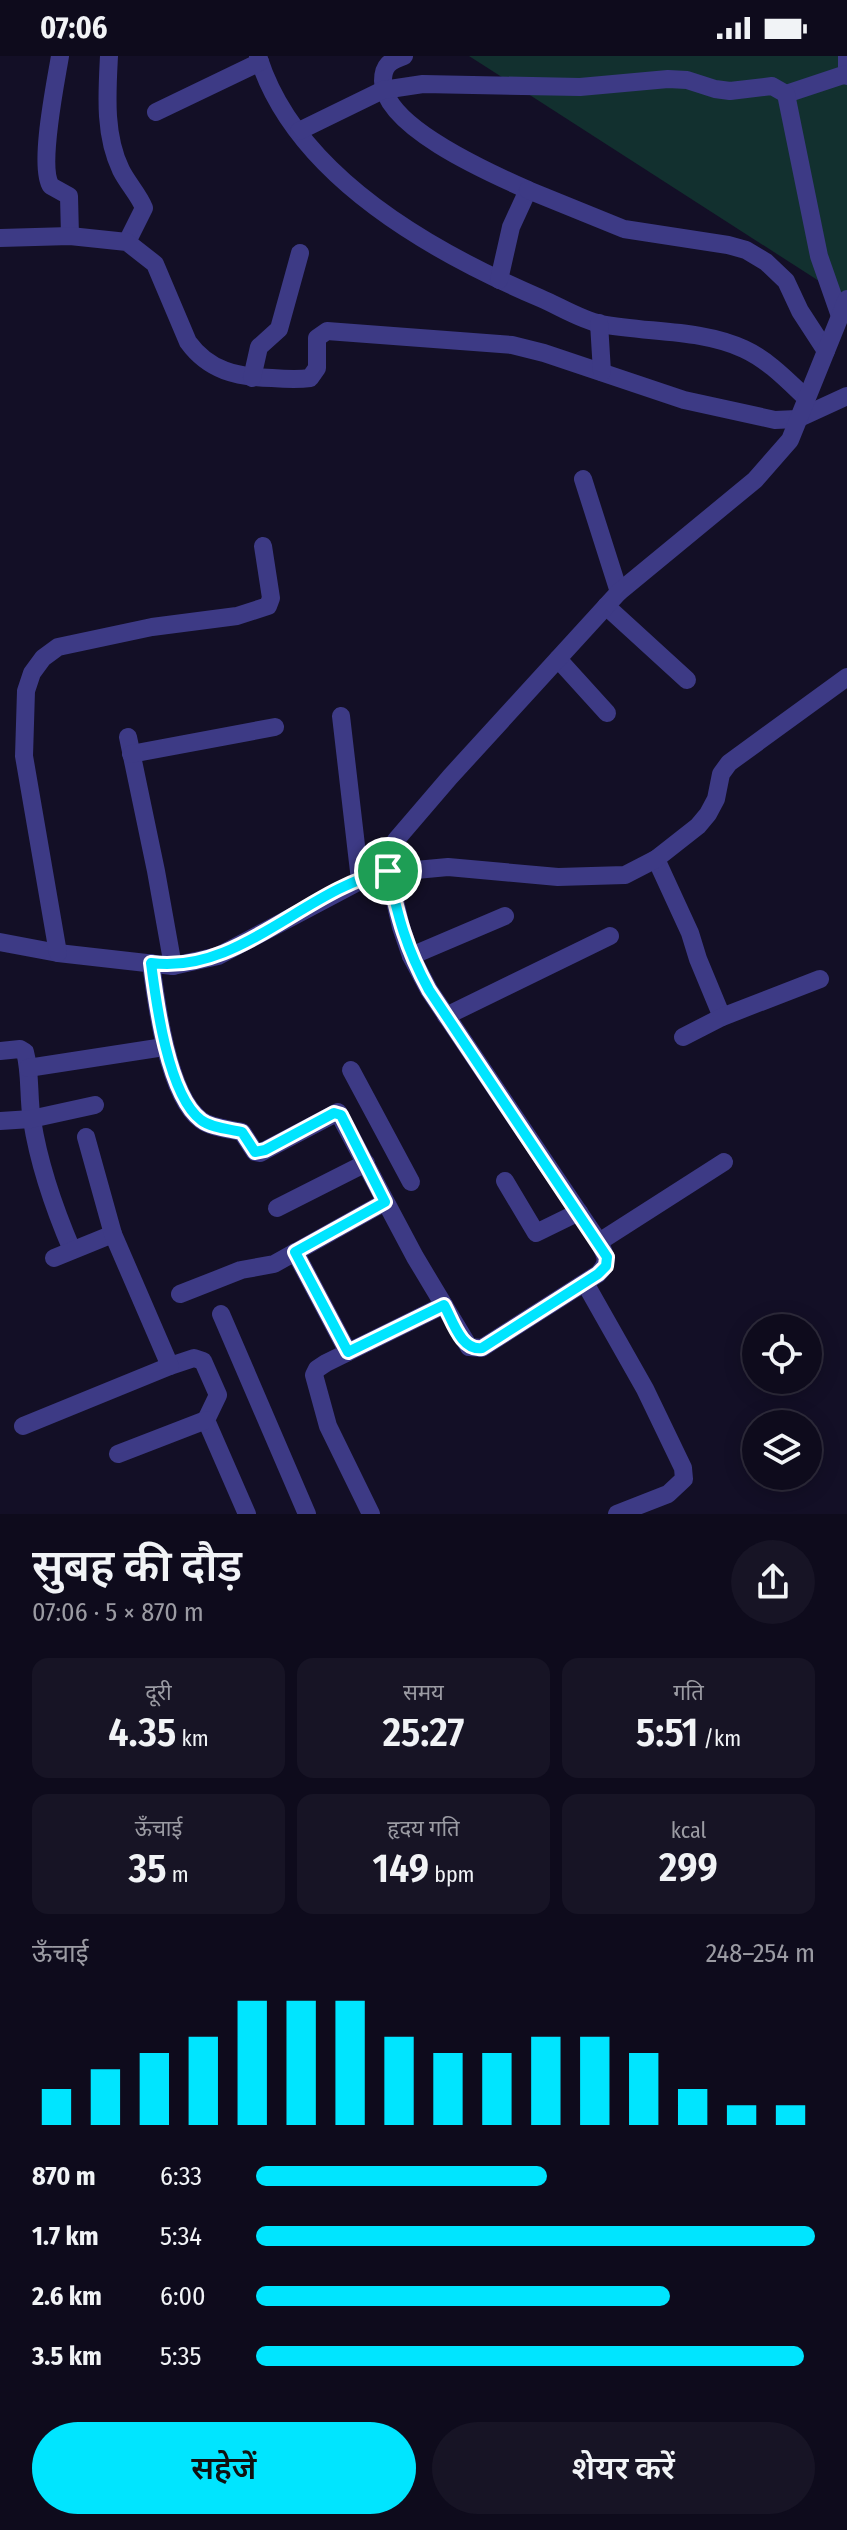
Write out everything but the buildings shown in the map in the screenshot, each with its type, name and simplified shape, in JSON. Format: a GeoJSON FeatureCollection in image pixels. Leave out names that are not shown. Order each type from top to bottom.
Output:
{"type":"FeatureCollection","features":[{"type":"Feature","properties":{"kind":"street"},"geometry":{"type":"LineString","coordinates":[[60,56],[49,121],[47,174],[51,186],[69,196],[70,236]]}},
{"type":"Feature","properties":{"kind":"street"},"geometry":{"type":"LineString","coordinates":[[109,56],[109,127],[114,152],[144,208],[127,242]]}},
{"type":"Feature","properties":{"kind":"street"},"geometry":{"type":"LineString","coordinates":[[404,56],[386,65],[383,90],[396,109],[444,150],[528,190],[624,229],[746,250],[766,262],[786,281],[800,311],[826,351]]}},
{"type":"Feature","properties":{"kind":"street"},"geometry":{"type":"LineString","coordinates":[[156,112],[259,59],[285,113],[316,153],[345,181],[391,217],[443,252],[599,323],[724,342],[744,349],[773,368],[806,398]]}},
{"type":"Feature","properties":{"kind":"street"},"geometry":{"type":"LineString","coordinates":[[786,94],[846,69]]}},
{"type":"Feature","properties":{"kind":"street"},"geometry":{"type":"LineString","coordinates":[[151,963],[164,1047],[183,1094],[199,1119],[242,1132],[255,1152],[265,1150],[338,1112],[464,1343],[474,1349],[482,1348],[585,1283],[606,1266],[607,1257],[599,1242],[446,1016],[411,956],[388,871],[390,855],[396,840],[613,599],[755,480],[790,440],[844,308],[819,256],[786,94],[772,86],[730,91],[687,80],[668,79],[580,87],[423,84],[383,90],[299,131]]}},
{"type":"Feature","properties":{"kind":"street"},"geometry":{"type":"LineString","coordinates":[[499,280],[511,227],[528,190]]}},
{"type":"Feature","properties":{"kind":"street"},"geometry":{"type":"LineString","coordinates":[[0,238],[70,236],[127,242],[155,264],[188,342],[196,353],[216,368],[252,378],[310,378],[317,368],[317,338],[327,331],[512,345],[684,400],[775,420],[797,419],[847,396]]}},
{"type":"Feature","properties":{"kind":"street"},"geometry":{"type":"LineString","coordinates":[[252,378],[259,347],[279,329],[300,253]]}},
{"type":"Feature","properties":{"kind":"street"},"geometry":{"type":"LineString","coordinates":[[599,323],[602,372]]}},
{"type":"Feature","properties":{"kind":"street"},"geometry":{"type":"LineString","coordinates":[[583,479],[613,599],[687,680]]}},
{"type":"Feature","properties":{"kind":"street"},"geometry":{"type":"LineString","coordinates":[[58,953],[24,756],[26,691],[32,673],[43,658],[58,647],[152,627],[237,616],[268,606],[271,598],[263,546]]}},
{"type":"Feature","properties":{"kind":"street"},"geometry":{"type":"LineString","coordinates":[[558,659],[607,713]]}},
{"type":"Feature","properties":{"kind":"street"},"geometry":{"type":"LineString","coordinates":[[0,942],[58,953],[173,966],[218,956],[360,880],[388,871],[448,867],[558,877],[625,875],[656,859],[698,826],[716,799],[721,774],[729,763],[847,677]]}},
{"type":"Feature","properties":{"kind":"street"},"geometry":{"type":"LineString","coordinates":[[341,716],[360,880]]}},
{"type":"Feature","properties":{"kind":"street"},"geometry":{"type":"LineString","coordinates":[[173,966],[130,745],[275,727]]}},
{"type":"Feature","properties":{"kind":"street"},"geometry":{"type":"LineString","coordinates":[[656,859],[690,933],[722,1017]]}},
{"type":"Feature","properties":{"kind":"street"},"geometry":{"type":"LineString","coordinates":[[411,956],[505,916]]}},
{"type":"Feature","properties":{"kind":"street"},"geometry":{"type":"LineString","coordinates":[[446,1016],[610,936]]}},
{"type":"Feature","properties":{"kind":"street"},"geometry":{"type":"LineString","coordinates":[[683,1037],[722,1017],[820,979]]}},
{"type":"Feature","properties":{"kind":"street"},"geometry":{"type":"LineString","coordinates":[[28,1068],[164,1047]]}},
{"type":"Feature","properties":{"kind":"street"},"geometry":{"type":"LineString","coordinates":[[0,1051],[20,1049],[25,1052],[31,1119],[50,1195],[72,1250]]}},
{"type":"Feature","properties":{"kind":"street"},"geometry":{"type":"LineString","coordinates":[[351,1070],[411,1182]]}},
{"type":"Feature","properties":{"kind":"street"},"geometry":{"type":"LineString","coordinates":[[343,1118],[369,1103]]}},
{"type":"Feature","properties":{"kind":"street"},"geometry":{"type":"LineString","coordinates":[[0,1121],[31,1119],[95,1105]]}},
{"type":"Feature","properties":{"kind":"street"},"geometry":{"type":"LineString","coordinates":[[86,1137],[113,1234],[170,1366]]}},
{"type":"Feature","properties":{"kind":"street"},"geometry":{"type":"LineString","coordinates":[[599,1242],[724,1162]]}},
{"type":"Feature","properties":{"kind":"street"},"geometry":{"type":"LineString","coordinates":[[277,1208],[366,1163]]}},
{"type":"Feature","properties":{"kind":"street"},"geometry":{"type":"LineString","coordinates":[[505,1181],[536,1233],[579,1212]]}},
{"type":"Feature","properties":{"kind":"street"},"geometry":{"type":"LineString","coordinates":[[180,1294],[241,1270],[274,1264],[385,1202]]}},
{"type":"Feature","properties":{"kind":"street"},"geometry":{"type":"LineString","coordinates":[[54,1258],[113,1234]]}},
{"type":"Feature","properties":{"kind":"street"},"geometry":{"type":"LineString","coordinates":[[295,1252],[348,1352]]}},
{"type":"Feature","properties":{"kind":"street"},"geometry":{"type":"LineString","coordinates":[[585,1283],[645,1389],[683,1468],[684,1479],[668,1494],[617,1514]]}},
{"type":"Feature","properties":{"kind":"street"},"geometry":{"type":"LineString","coordinates":[[371,1514],[339,1451],[314,1384],[314,1375],[317,1369],[348,1352],[444,1305]]}},
{"type":"Feature","properties":{"kind":"street"},"geometry":{"type":"LineString","coordinates":[[221,1314],[307,1514]]}},
{"type":"Feature","properties":{"kind":"street"},"geometry":{"type":"LineString","coordinates":[[23,1426],[170,1366],[199,1358],[218,1395],[206,1420],[118,1454]]}},
{"type":"Feature","properties":{"kind":"street"},"geometry":{"type":"LineString","coordinates":[[213,1383],[245,1369]]}},
{"type":"Feature","properties":{"kind":"street"},"geometry":{"type":"LineString","coordinates":[[206,1420],[247,1514]]}},
{"type":"Feature","properties":{"kind":"green space"},"geometry":{"type":"Polygon","coordinates":[[[469,56],[847,56],[847,299],[469,56]]]}},
{"type":"Feature","properties":{"kind":"route"},"geometry":{"type":"LineString","coordinates":[[388,871],[401,927],[411,956],[429,990],[607,1257],[606,1266],[598,1274],[482,1348],[474,1349],[464,1343],[444,1305],[348,1352],[295,1252],[385,1202],[341,1115],[334,1113],[260,1153],[255,1152],[242,1132],[205,1123],[191,1110],[164,1047],[160,1029],[151,963],[173,966],[218,956],[360,880],[388,871]]}}]}
